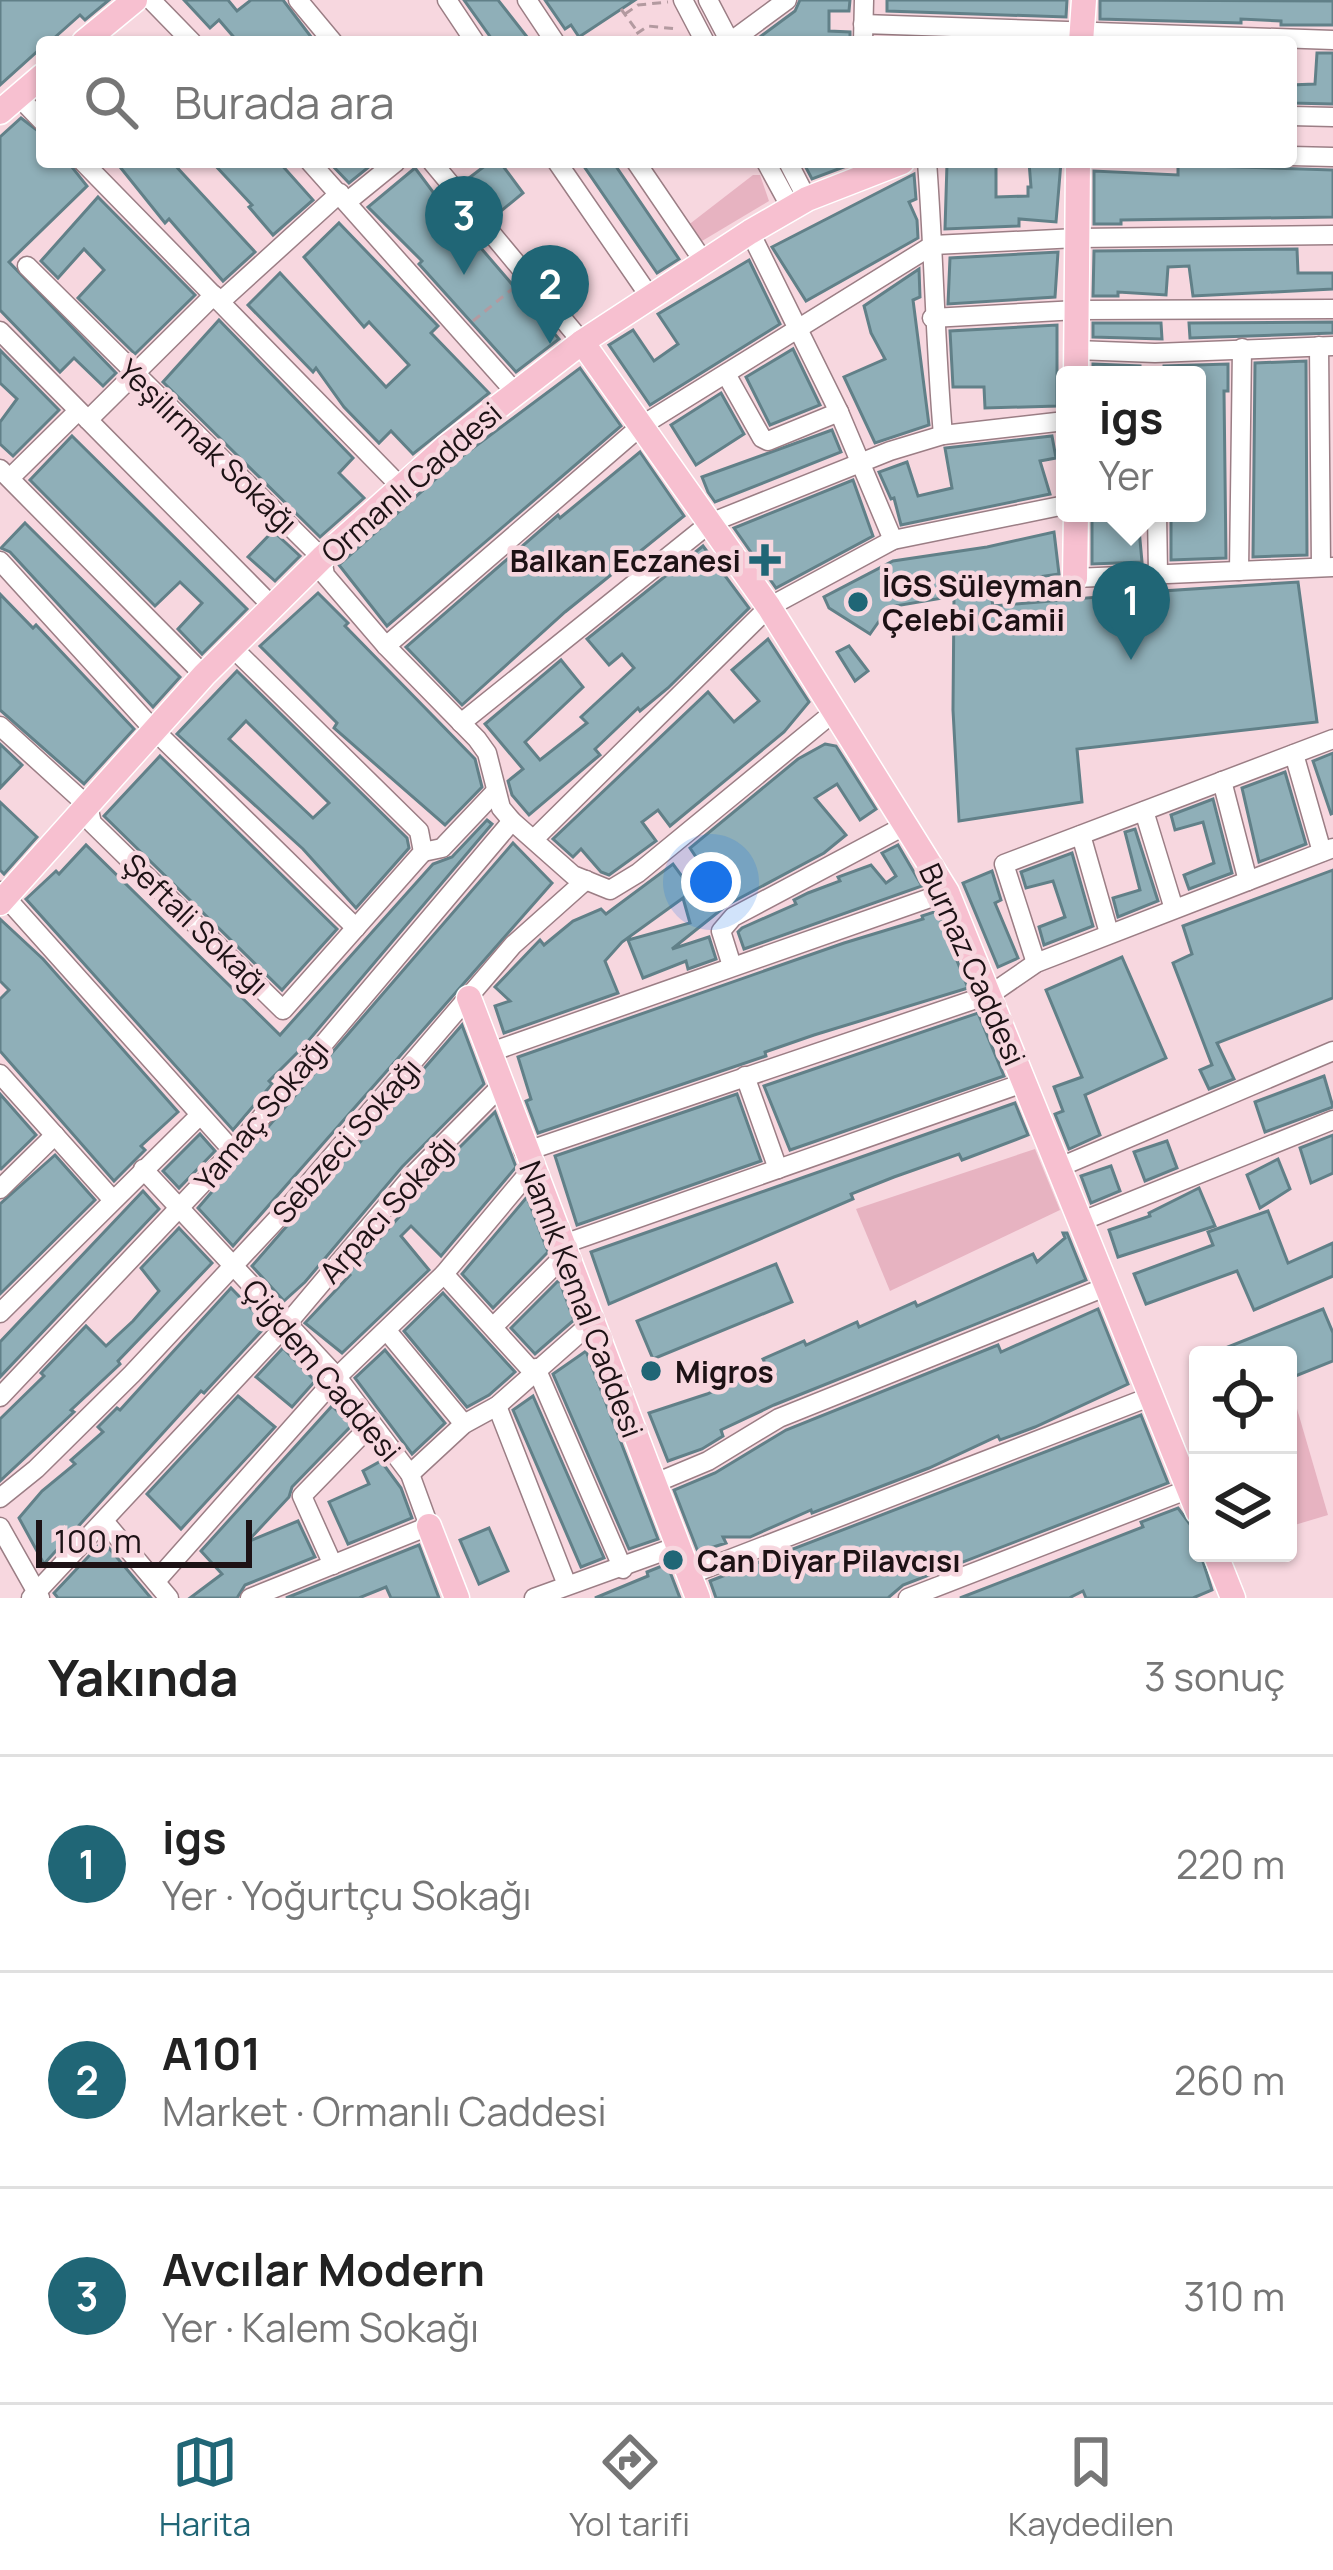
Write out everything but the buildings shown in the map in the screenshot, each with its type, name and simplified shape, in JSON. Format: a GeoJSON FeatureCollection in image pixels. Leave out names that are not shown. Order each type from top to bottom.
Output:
{"type":"FeatureCollection","features":[{"type":"Feature","properties":{"kind":"main road"},"geometry":{"type":"LineString","coordinates":[[91,36],[135,0]]}},
{"type":"Feature","properties":{"kind":"main road"},"geometry":{"type":"LineString","coordinates":[[1082,36],[1084,0]]}},
{"type":"Feature","properties":{"kind":"main road"},"geometry":{"type":"LineString","coordinates":[[9,104],[36,81]]}},
{"type":"Feature","properties":{"kind":"main road"},"geometry":{"type":"LineString","coordinates":[[1076,363],[1078,168]]}},
{"type":"Feature","properties":{"kind":"main road","name":"Ormanlı Caddesi"},"geometry":{"type":"LineString","coordinates":[[2,897],[204,675],[322,558],[401,488],[582,342],[750,232],[861,170]]}},
{"type":"Feature","properties":{"kind":"main road","name":"Burnaz Caddesi"},"geometry":{"type":"LineString","coordinates":[[582,342],[769,607],[947,892],[1189,1490]]}},
{"type":"Feature","properties":{"kind":"main road"},"geometry":{"type":"LineString","coordinates":[[1076,522],[1076,578]]}},
{"type":"Feature","properties":{"kind":"main road","name":"Namık Kemal Caddesi"},"geometry":{"type":"LineString","coordinates":[[469,998],[693,1587]]}},
{"type":"Feature","properties":{"kind":"main road","name":"Çiğdem Caddesi"},"geometry":{"type":"LineString","coordinates":[[429,1526],[457,1598]]}},
{"type":"Feature","properties":{"kind":"main road"},"geometry":{"type":"LineString","coordinates":[[1218,1562],[1229,1597]]}},
{"type":"Feature","properties":{"kind":"street"},"geometry":{"type":"LineString","coordinates":[[151,0],[186,36]]}},
{"type":"Feature","properties":{"kind":"street"},"geometry":{"type":"LineString","coordinates":[[298,0],[328,36]]}},
{"type":"Feature","properties":{"kind":"street"},"geometry":{"type":"LineString","coordinates":[[447,0],[471,36]]}},
{"type":"Feature","properties":{"kind":"street"},"geometry":{"type":"LineString","coordinates":[[527,0],[551,36]]}},
{"type":"Feature","properties":{"kind":"street"},"geometry":{"type":"LineString","coordinates":[[682,0],[701,36]]}},
{"type":"Feature","properties":{"kind":"street"},"geometry":{"type":"LineString","coordinates":[[708,0],[727,36]]}},
{"type":"Feature","properties":{"kind":"street"},"geometry":{"type":"LineString","coordinates":[[738,36],[787,0]]}},
{"type":"Feature","properties":{"kind":"street"},"geometry":{"type":"LineString","coordinates":[[864,0],[863,33],[1005,36]]}},
{"type":"Feature","properties":{"kind":"street"},"geometry":{"type":"LineString","coordinates":[[1297,40],[1333,40]]}},
{"type":"Feature","properties":{"kind":"street"},"geometry":{"type":"LineString","coordinates":[[9,104],[36,118]]}},
{"type":"Feature","properties":{"kind":"street"},"geometry":{"type":"LineString","coordinates":[[1297,116],[1333,117]]}},
{"type":"Feature","properties":{"kind":"street"},"geometry":{"type":"LineString","coordinates":[[1297,156],[1333,157]]}},
{"type":"Feature","properties":{"kind":"street"},"geometry":{"type":"LineString","coordinates":[[89,168],[401,488]]}},
{"type":"Feature","properties":{"kind":"street"},"geometry":{"type":"LineString","coordinates":[[316,168],[413,267],[515,392]]}},
{"type":"Feature","properties":{"kind":"street"},"geometry":{"type":"LineString","coordinates":[[204,675],[4,475],[134,374],[217,298],[344,196],[387,168]]}},
{"type":"Feature","properties":{"kind":"street"},"geometry":{"type":"LineString","coordinates":[[437,168],[582,342]]}},
{"type":"Feature","properties":{"kind":"street"},"geometry":{"type":"LineString","coordinates":[[561,168],[650,297]]}},
{"type":"Feature","properties":{"kind":"street"},"geometry":{"type":"LineString","coordinates":[[640,168],[704,262]]}},
{"type":"Feature","properties":{"kind":"street"},"geometry":{"type":"LineString","coordinates":[[771,168],[799,204]]}},
{"type":"Feature","properties":{"kind":"street"},"geometry":{"type":"LineString","coordinates":[[790,168],[799,204]]}},
{"type":"Feature","properties":{"kind":"street"},"geometry":{"type":"LineString","coordinates":[[927,168],[932,318],[943,435]]}},
{"type":"Feature","properties":{"kind":"street"},"geometry":{"type":"LineString","coordinates":[[750,232],[863,462],[893,540]]}},
{"type":"Feature","properties":{"kind":"street"},"geometry":{"type":"LineString","coordinates":[[386,646],[641,426],[933,245],[1333,235]]}},
{"type":"Feature","properties":{"kind":"street","name":"Yeşilırmak Sokağı"},"geometry":{"type":"LineString","coordinates":[[26,266],[322,558],[325,575],[487,753],[488,796],[573,875],[610,890],[638,873],[835,712]]}},
{"type":"Feature","properties":{"kind":"street"},"geometry":{"type":"LineString","coordinates":[[932,318],[1077,310],[1333,309]]}},
{"type":"Feature","properties":{"kind":"street"},"geometry":{"type":"LineString","coordinates":[[0,332],[274,608]]}},
{"type":"Feature","properties":{"kind":"street"},"geometry":{"type":"LineString","coordinates":[[1076,363],[1155,353],[1326,346],[1327,567],[1076,578]]}},
{"type":"Feature","properties":{"kind":"street"},"geometry":{"type":"LineString","coordinates":[[1239,571],[1242,348]]}},
{"type":"Feature","properties":{"kind":"street"},"geometry":{"type":"LineString","coordinates":[[1155,353],[1156,366]]}},
{"type":"Feature","properties":{"kind":"street"},"geometry":{"type":"LineString","coordinates":[[726,374],[767,440],[839,412]]}},
{"type":"Feature","properties":{"kind":"street"},"geometry":{"type":"LineString","coordinates":[[461,723],[710,523],[943,435],[1056,423]]}},
{"type":"Feature","properties":{"kind":"street"},"geometry":{"type":"LineString","coordinates":[[534,839],[769,607],[893,540],[1056,507]]}},
{"type":"Feature","properties":{"kind":"street"},"geometry":{"type":"LineString","coordinates":[[1157,522],[1158,574]]}},
{"type":"Feature","properties":{"kind":"street"},"geometry":{"type":"LineString","coordinates":[[0,561],[154,730],[356,928]]}},
{"type":"Feature","properties":{"kind":"street"},"geometry":{"type":"LineString","coordinates":[[233,649],[419,831],[423,852]]}},
{"type":"Feature","properties":{"kind":"street","name":"Şeftali Sokağı"},"geometry":{"type":"LineString","coordinates":[[0,725],[88,806],[92,823],[283,1010],[423,852],[442,848],[488,796]]}},
{"type":"Feature","properties":{"kind":"street"},"geometry":{"type":"LineString","coordinates":[[1036,963],[1004,864],[1333,739]]}},
{"type":"Feature","properties":{"kind":"street"},"geometry":{"type":"LineString","coordinates":[[156,1581],[337,1377],[444,1274],[528,1161],[745,1076],[991,994],[1036,963],[1328,850],[1294,754]]}},
{"type":"Feature","properties":{"kind":"street"},"geometry":{"type":"LineString","coordinates":[[1222,781],[1248,881]]}},
{"type":"Feature","properties":{"kind":"street"},"geometry":{"type":"LineString","coordinates":[[447,838],[488,796]]}},
{"type":"Feature","properties":{"kind":"street"},"geometry":{"type":"LineString","coordinates":[[1144,811],[1174,909]]}},
{"type":"Feature","properties":{"kind":"street","name":"Yamaç Sokağı"},"geometry":{"type":"LineString","coordinates":[[0,1397],[233,1151],[512,821]]}},
{"type":"Feature","properties":{"kind":"street"},"geometry":{"type":"LineString","coordinates":[[732,966],[721,931],[733,917],[906,825]]}},
{"type":"Feature","properties":{"kind":"street"},"geometry":{"type":"LineString","coordinates":[[1081,835],[1109,933]]}},
{"type":"Feature","properties":{"kind":"street","name":"Sebzeci Sokağı"},"geometry":{"type":"LineString","coordinates":[[0,1498],[132,1374],[233,1266],[513,945],[586,880]]}},
{"type":"Feature","properties":{"kind":"street"},"geometry":{"type":"LineString","coordinates":[[488,1053],[947,892]]}},
{"type":"Feature","properties":{"kind":"street"},"geometry":{"type":"LineString","coordinates":[[2,897],[233,1151]]}},
{"type":"Feature","properties":{"kind":"street"},"geometry":{"type":"LineString","coordinates":[[1060,1167],[1333,1051]]}},
{"type":"Feature","properties":{"kind":"street"},"geometry":{"type":"LineString","coordinates":[[0,1074],[112,1199]]}},
{"type":"Feature","properties":{"kind":"street"},"geometry":{"type":"LineString","coordinates":[[745,1076],[778,1169]]}},
{"type":"Feature","properties":{"kind":"street"},"geometry":{"type":"LineString","coordinates":[[493,1327],[563,1250],[1026,1082]]}},
{"type":"Feature","properties":{"kind":"street","name":"Arpacı Sokağı"},"geometry":{"type":"LineString","coordinates":[[36,1596],[287,1324],[412,1176],[500,1086]]}},
{"type":"Feature","properties":{"kind":"street"},"geometry":{"type":"LineString","coordinates":[[0,1313],[200,1115]]}},
{"type":"Feature","properties":{"kind":"street"},"geometry":{"type":"LineString","coordinates":[[1082,1221],[1333,1120]]}},
{"type":"Feature","properties":{"kind":"street"},"geometry":{"type":"LineString","coordinates":[[0,1190],[55,1135]]}},
{"type":"Feature","properties":{"kind":"street","name":"Çiğdem Caddesi"},"geometry":{"type":"LineString","coordinates":[[142,1169],[337,1377],[410,1474],[429,1526]]}},
{"type":"Feature","properties":{"kind":"street"},"geometry":{"type":"LineString","coordinates":[[444,1274],[534,1370],[623,1569]]}},
{"type":"Feature","properties":{"kind":"street"},"geometry":{"type":"LineString","coordinates":[[653,1484],[708,1461],[779,1418],[1108,1286]]}},
{"type":"Feature","properties":{"kind":"street"},"geometry":{"type":"LineString","coordinates":[[410,1474],[464,1424],[496,1406],[591,1323]]}},
{"type":"Feature","properties":{"kind":"street"},"geometry":{"type":"LineString","coordinates":[[387,1330],[464,1424]]}},
{"type":"Feature","properties":{"kind":"street"},"geometry":{"type":"LineString","coordinates":[[693,1587],[1152,1396]]}},
{"type":"Feature","properties":{"kind":"street"},"geometry":{"type":"LineString","coordinates":[[496,1406],[567,1585]]}},
{"type":"Feature","properties":{"kind":"street"},"geometry":{"type":"LineString","coordinates":[[333,1565],[302,1496],[372,1424]]}},
{"type":"Feature","properties":{"kind":"street"},"geometry":{"type":"LineString","coordinates":[[908,1598],[1189,1501]]}},
{"type":"Feature","properties":{"kind":"street"},"geometry":{"type":"LineString","coordinates":[[104,1521],[169,1598]]}},
{"type":"Feature","properties":{"kind":"street"},"geometry":{"type":"LineString","coordinates":[[250,1598],[429,1526]]}},
{"type":"Feature","properties":{"kind":"street"},"geometry":{"type":"LineString","coordinates":[[0,1527],[36,1596]]}},
{"type":"Feature","properties":{"kind":"street"},"geometry":{"type":"LineString","coordinates":[[534,1598],[678,1546]]}},
{"type":"Feature","properties":{"kind":"path"},"geometry":{"type":"LineString","coordinates":[[637,31],[623,12],[638,5],[682,0]]}},
{"type":"Feature","properties":{"kind":"path"},"geometry":{"type":"LineString","coordinates":[[631,36],[660,26],[693,36]]}},
{"type":"Feature","properties":{"kind":"path"},"geometry":{"type":"LineString","coordinates":[[462,331],[527,277]]}},
{"type":"Feature","properties":{"kind":"shaded area"},"geometry":{"type":"Polygon","coordinates":[[[753,175],[760,175],[769,201],[697,244],[687,226],[753,175]]]}},
{"type":"Feature","properties":{"kind":"shaded area"},"geometry":{"type":"Polygon","coordinates":[[[1035,1149],[1060,1210],[890,1291],[856,1209],[1035,1149]]]}},
{"type":"Feature","properties":{"kind":"shaded area"},"geometry":{"type":"Polygon","coordinates":[[[1297,1409],[1328,1515],[1297,1524],[1297,1409]]]}},
{"type":"Feature","properties":{"kind":"place","name":"Avcılar Modern"},"geometry":{"type":"Point","coordinates":[464,275]}},
{"type":"Feature","properties":{"kind":"place","name":"A101"},"geometry":{"type":"Point","coordinates":[550,344]}},
{"type":"Feature","properties":{"kind":"place","name":"Balkan Eczanesi"},"geometry":{"type":"Point","coordinates":[765,560]}},
{"type":"Feature","properties":{"kind":"place","name":"İGS Süleyman Çelebi Camii"},"geometry":{"type":"Point","coordinates":[858,602]}},
{"type":"Feature","properties":{"kind":"place","name":"igs"},"geometry":{"type":"Point","coordinates":[1131,660]}},
{"type":"Feature","properties":{"kind":"place","name":"Migros"},"geometry":{"type":"Point","coordinates":[651,1371]}},
{"type":"Feature","properties":{"kind":"place","name":"Can Diyar Pilavcısı"},"geometry":{"type":"Point","coordinates":[673,1560]}}]}
